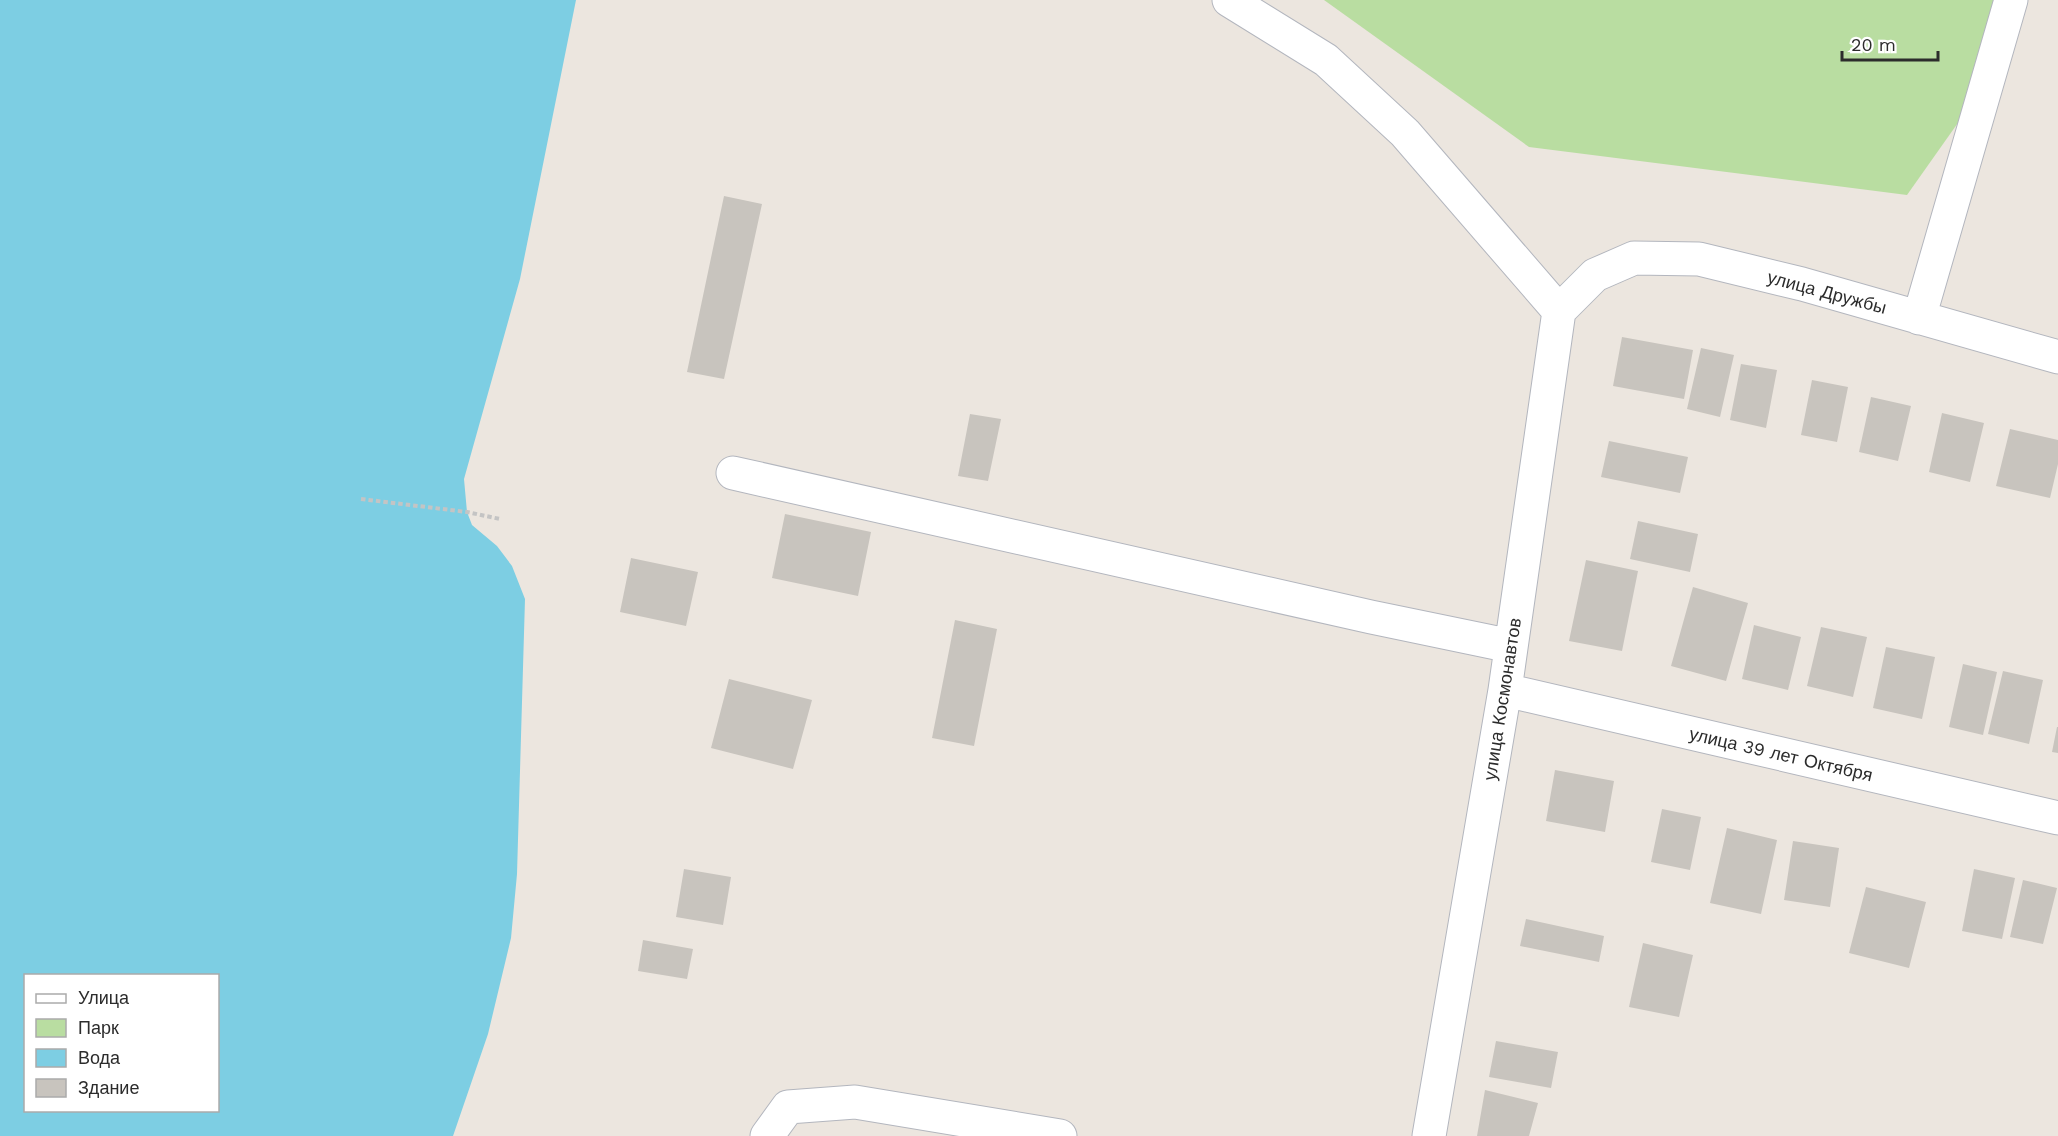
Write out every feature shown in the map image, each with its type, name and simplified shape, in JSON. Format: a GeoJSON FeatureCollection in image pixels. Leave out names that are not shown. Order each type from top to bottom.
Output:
{"type":"FeatureCollection","features":[{"type":"Feature","properties":{"kind":"street"},"geometry":{"type":"LineString","coordinates":[[1229,0],[1326,60],[1406,133],[1559,311]]}},
{"type":"Feature","properties":{"kind":"street"},"geometry":{"type":"LineString","coordinates":[[1919,318],[2011,0]]}},
{"type":"Feature","properties":{"kind":"street","name":"улица Дружбы"},"geometry":{"type":"LineString","coordinates":[[1559,311],[1595,275],[1634,258],[1699,259],[1802,284],[2058,357]]}},
{"type":"Feature","properties":{"kind":"street","name":"улица Космонавтов"},"geometry":{"type":"LineString","coordinates":[[1430,1136],[1505,690],[1559,311]]}},
{"type":"Feature","properties":{"kind":"street"},"geometry":{"type":"LineString","coordinates":[[733,473],[1511,646]]}},
{"type":"Feature","properties":{"kind":"street","name":"улица 39 лет Октября"},"geometry":{"type":"LineString","coordinates":[[1505,690],[2058,818]]}},
{"type":"Feature","properties":{"kind":"street"},"geometry":{"type":"LineString","coordinates":[[766,1136],[788,1107],[855,1102],[1060,1136]]}},
{"type":"Feature","properties":{"kind":"path"},"geometry":{"type":"LineString","coordinates":[[361,499],[467,512],[500,519]]}},
{"type":"Feature","properties":{"kind":"green space"},"geometry":{"type":"Polygon","coordinates":[[[1324,0],[1999,0],[1972,103],[1907,195],[1529,147],[1324,0]]]}},
{"type":"Feature","properties":{"kind":"water"},"geometry":{"type":"Polygon","coordinates":[[[0,0],[576,0],[520,279],[464,479],[467,512],[472,525],[497,546],[512,566],[525,599],[517,874],[511,938],[488,1034],[453,1136],[0,1136],[0,0]]]}},
{"type":"Feature","properties":{"kind":"building"},"geometry":{"type":"Polygon","coordinates":[[[724,196],[762,204],[724,379],[687,372],[724,196]]]}},
{"type":"Feature","properties":{"kind":"building"},"geometry":{"type":"Polygon","coordinates":[[[1622,337],[1693,350],[1684,399],[1613,386],[1622,337]]]}},
{"type":"Feature","properties":{"kind":"building"},"geometry":{"type":"Polygon","coordinates":[[[1701,348],[1734,355],[1720,417],[1687,409],[1701,348]]]}},
{"type":"Feature","properties":{"kind":"building"},"geometry":{"type":"Polygon","coordinates":[[[1741,364],[1777,370],[1766,428],[1730,420],[1741,364]]]}},
{"type":"Feature","properties":{"kind":"building"},"geometry":{"type":"Polygon","coordinates":[[[1812,380],[1848,387],[1837,442],[1801,435],[1812,380]]]}},
{"type":"Feature","properties":{"kind":"building"},"geometry":{"type":"Polygon","coordinates":[[[1871,397],[1911,406],[1898,461],[1859,452],[1871,397]]]}},
{"type":"Feature","properties":{"kind":"building"},"geometry":{"type":"Polygon","coordinates":[[[1942,413],[1984,423],[1970,482],[1929,472],[1942,413]]]}},
{"type":"Feature","properties":{"kind":"building"},"geometry":{"type":"Polygon","coordinates":[[[970,414],[1001,419],[988,481],[958,476],[970,414]]]}},
{"type":"Feature","properties":{"kind":"building"},"geometry":{"type":"Polygon","coordinates":[[[2010,429],[2058,440],[2058,464],[2050,498],[1996,486],[2010,429]]]}},
{"type":"Feature","properties":{"kind":"building"},"geometry":{"type":"Polygon","coordinates":[[[1609,441],[1688,457],[1680,493],[1601,477],[1609,441]]]}},
{"type":"Feature","properties":{"kind":"building"},"geometry":{"type":"Polygon","coordinates":[[[785,514],[871,532],[858,596],[772,578],[785,514]]]}},
{"type":"Feature","properties":{"kind":"building"},"geometry":{"type":"Polygon","coordinates":[[[1638,521],[1698,534],[1690,572],[1630,559],[1638,521]]]}},
{"type":"Feature","properties":{"kind":"building"},"geometry":{"type":"Polygon","coordinates":[[[631,558],[698,572],[686,626],[620,612],[631,558]]]}},
{"type":"Feature","properties":{"kind":"building"},"geometry":{"type":"Polygon","coordinates":[[[1586,560],[1638,571],[1622,651],[1569,641],[1586,560]]]}},
{"type":"Feature","properties":{"kind":"building"},"geometry":{"type":"Polygon","coordinates":[[[1693,587],[1748,603],[1726,681],[1671,666],[1693,587]]]}},
{"type":"Feature","properties":{"kind":"building"},"geometry":{"type":"Polygon","coordinates":[[[955,620],[997,629],[974,746],[932,738],[955,620]]]}},
{"type":"Feature","properties":{"kind":"building"},"geometry":{"type":"Polygon","coordinates":[[[1754,625],[1801,637],[1788,690],[1742,679],[1754,625]]]}},
{"type":"Feature","properties":{"kind":"building"},"geometry":{"type":"Polygon","coordinates":[[[1821,627],[1867,637],[1853,697],[1807,686],[1821,627]]]}},
{"type":"Feature","properties":{"kind":"building"},"geometry":{"type":"Polygon","coordinates":[[[1886,647],[1935,657],[1922,719],[1873,708],[1886,647]]]}},
{"type":"Feature","properties":{"kind":"building"},"geometry":{"type":"Polygon","coordinates":[[[1963,664],[1997,672],[1983,735],[1949,727],[1963,664]]]}},
{"type":"Feature","properties":{"kind":"building"},"geometry":{"type":"Polygon","coordinates":[[[2003,671],[2043,680],[2029,744],[1988,734],[2003,671]]]}},
{"type":"Feature","properties":{"kind":"building"},"geometry":{"type":"Polygon","coordinates":[[[729,679],[812,700],[793,769],[711,748],[729,679]]]}},
{"type":"Feature","properties":{"kind":"building"},"geometry":{"type":"Polygon","coordinates":[[[2058,727],[2058,753],[2052,752],[2058,727]]]}},
{"type":"Feature","properties":{"kind":"building"},"geometry":{"type":"Polygon","coordinates":[[[1555,770],[1614,781],[1605,832],[1546,821],[1555,770]]]}},
{"type":"Feature","properties":{"kind":"building"},"geometry":{"type":"Polygon","coordinates":[[[1662,809],[1701,817],[1690,870],[1651,862],[1662,809]]]}},
{"type":"Feature","properties":{"kind":"building"},"geometry":{"type":"Polygon","coordinates":[[[1727,828],[1777,840],[1761,914],[1710,903],[1727,828]]]}},
{"type":"Feature","properties":{"kind":"building"},"geometry":{"type":"Polygon","coordinates":[[[1793,841],[1839,848],[1830,907],[1784,900],[1793,841]]]}},
{"type":"Feature","properties":{"kind":"building"},"geometry":{"type":"Polygon","coordinates":[[[684,869],[731,877],[723,925],[676,917],[684,869]]]}},
{"type":"Feature","properties":{"kind":"building"},"geometry":{"type":"Polygon","coordinates":[[[1974,869],[2015,878],[2002,939],[1962,931],[1974,869]]]}},
{"type":"Feature","properties":{"kind":"building"},"geometry":{"type":"Polygon","coordinates":[[[2023,880],[2057,888],[2043,944],[2010,937],[2023,880]]]}},
{"type":"Feature","properties":{"kind":"building"},"geometry":{"type":"Polygon","coordinates":[[[1866,887],[1926,902],[1909,968],[1849,953],[1866,887]]]}},
{"type":"Feature","properties":{"kind":"building"},"geometry":{"type":"Polygon","coordinates":[[[1526,919],[1604,936],[1599,962],[1520,946],[1526,919]]]}},
{"type":"Feature","properties":{"kind":"building"},"geometry":{"type":"Polygon","coordinates":[[[643,940],[693,949],[687,979],[638,971],[643,940]]]}},
{"type":"Feature","properties":{"kind":"building"},"geometry":{"type":"Polygon","coordinates":[[[1643,943],[1693,955],[1679,1017],[1629,1007],[1643,943]]]}},
{"type":"Feature","properties":{"kind":"building"},"geometry":{"type":"Polygon","coordinates":[[[1496,1041],[1558,1052],[1551,1088],[1489,1077],[1496,1041]]]}},
{"type":"Feature","properties":{"kind":"building"},"geometry":{"type":"Polygon","coordinates":[[[1485,1090],[1538,1103],[1529,1136],[1477,1136],[1485,1090]]]}}]}
